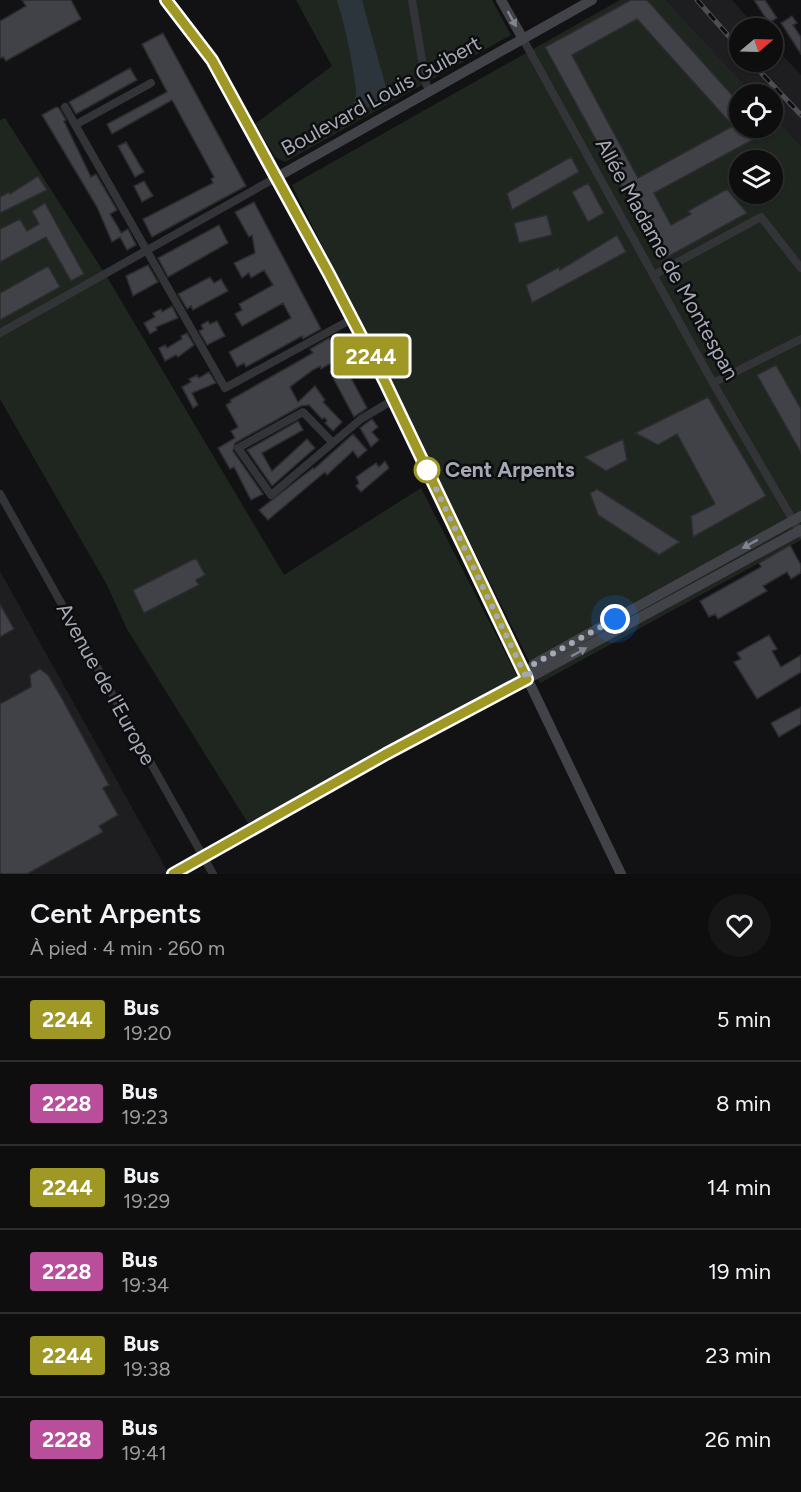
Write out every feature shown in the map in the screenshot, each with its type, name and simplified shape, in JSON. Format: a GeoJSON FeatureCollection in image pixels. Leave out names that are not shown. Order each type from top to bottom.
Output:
{"type":"FeatureCollection","features":[{"type":"Feature","properties":{"kind":"street"},"geometry":{"type":"LineString","coordinates":[[166,0],[212,60],[352,319],[621,874]]}},
{"type":"Feature","properties":{"kind":"street"},"geometry":{"type":"LineString","coordinates":[[411,0],[426,84],[430,91]]}},
{"type":"Feature","properties":{"kind":"street","name":"Allée Madame de Montespan"},"geometry":{"type":"LineString","coordinates":[[501,0],[713,383],[797,518],[800,532]]}},
{"type":"Feature","properties":{"kind":"street","name":"Boulevard Louis Guibert"},"geometry":{"type":"LineString","coordinates":[[0,333],[592,0]]}},
{"type":"Feature","properties":{"kind":"street"},"geometry":{"type":"LineString","coordinates":[[75,125],[151,83]]}},
{"type":"Feature","properties":{"kind":"street"},"geometry":{"type":"LineString","coordinates":[[65,107],[225,388],[352,319]]}},
{"type":"Feature","properties":{"kind":"street"},"geometry":{"type":"LineString","coordinates":[[654,275],[762,217],[801,268]]}},
{"type":"Feature","properties":{"kind":"street"},"geometry":{"type":"LineString","coordinates":[[713,383],[801,339]]}},
{"type":"Feature","properties":{"kind":"street"},"geometry":{"type":"LineString","coordinates":[[332,442],[303,412],[238,448],[271,495],[361,418],[393,400]]}},
{"type":"Feature","properties":{"kind":"street","name":"Avenue de l'Europe"},"geometry":{"type":"LineString","coordinates":[[0,494],[213,874]]}},
{"type":"Feature","properties":{"kind":"street"},"geometry":{"type":"LineString","coordinates":[[527,679],[534,664],[797,518]]}},
{"type":"Feature","properties":{"kind":"street"},"geometry":{"type":"LineString","coordinates":[[173,874],[800,532]]}},
{"type":"Feature","properties":{"kind":"shaded area"},"geometry":{"type":"Polygon","coordinates":[[[296,0],[492,0],[511,35],[285,162],[275,157],[255,124],[332,66],[296,0]]]}},
{"type":"Feature","properties":{"kind":"shaded area"},"geometry":{"type":"Polygon","coordinates":[[[337,0],[362,0],[388,95],[368,108],[354,113],[356,93],[351,56],[337,0]]]}},
{"type":"Feature","properties":{"kind":"shaded area"},"geometry":{"type":"Polygon","coordinates":[[[620,0],[666,0],[729,68],[729,72],[733,72],[744,84],[729,84],[729,138],[783,138],[783,126],[801,146],[801,540],[540,683],[292,185],[620,0]]]}},
{"type":"Feature","properties":{"kind":"shaded area"},"geometry":{"type":"Polygon","coordinates":[[[666,0],[732,0],[748,18],[729,18],[729,68],[666,0]]]}},
{"type":"Feature","properties":{"kind":"shaded area"},"geometry":{"type":"Polygon","coordinates":[[[783,56],[801,75],[801,146],[783,126],[783,84],[744,84],[733,72],[783,72],[783,56]]]}},
{"type":"Feature","properties":{"kind":"shaded area"},"geometry":{"type":"Polygon","coordinates":[[[5,118],[107,277],[284,575],[421,488],[518,678],[248,823],[127,629],[107,585],[0,399],[0,120],[5,118]]]}},
{"type":"Feature","properties":{"kind":"shaded area"},"geometry":{"type":"Polygon","coordinates":[[[0,571],[169,874],[0,874],[0,571]]]}},
{"type":"Feature","properties":{"kind":"building"},"geometry":{"type":"Polygon","coordinates":[[[22,0],[71,0],[81,19],[6,61],[3,57],[0,58],[0,21],[26,6],[22,0]]]}},
{"type":"Feature","properties":{"kind":"building"},"geometry":{"type":"Polygon","coordinates":[[[631,0],[647,0],[729,92],[729,122],[637,19],[572,55],[638,178],[729,128],[729,138],[756,138],[734,150],[729,150],[729,152],[654,193],[671,225],[691,214],[688,211],[727,189],[729,204],[740,204],[747,213],[662,260],[545,47],[631,0]]]}},
{"type":"Feature","properties":{"kind":"building"},"geometry":{"type":"Polygon","coordinates":[[[754,0],[765,0],[777,18],[766,18],[754,0]]]}},
{"type":"Feature","properties":{"kind":"building"},"geometry":{"type":"Polygon","coordinates":[[[792,16],[797,23],[793,25],[801,37],[801,54],[783,26],[783,22],[792,16]]]}},
{"type":"Feature","properties":{"kind":"building"},"geometry":{"type":"Polygon","coordinates":[[[163,33],[246,186],[152,237],[143,219],[213,183],[211,179],[214,177],[172,100],[112,134],[107,124],[167,92],[142,44],[163,33]]]}},
{"type":"Feature","properties":{"kind":"building"},"geometry":{"type":"Polygon","coordinates":[[[130,68],[137,80],[76,114],[69,102],[130,68]]]}},
{"type":"Feature","properties":{"kind":"building"},"geometry":{"type":"Polygon","coordinates":[[[56,107],[66,120],[64,121],[91,177],[96,174],[117,210],[110,214],[121,233],[128,229],[136,245],[127,250],[120,237],[112,242],[97,207],[42,115],[56,107]]]}},
{"type":"Feature","properties":{"kind":"building"},"geometry":{"type":"Polygon","coordinates":[[[126,142],[144,172],[135,177],[118,146],[126,142]]]}},
{"type":"Feature","properties":{"kind":"building"},"geometry":{"type":"Polygon","coordinates":[[[571,157],[579,172],[512,210],[507,193],[571,157]]]}},
{"type":"Feature","properties":{"kind":"building"},"geometry":{"type":"Polygon","coordinates":[[[38,176],[47,190],[0,213],[0,197],[9,192],[10,194],[38,176]]]}},
{"type":"Feature","properties":{"kind":"building"},"geometry":{"type":"Polygon","coordinates":[[[144,181],[153,196],[142,202],[134,186],[144,181]]]}},
{"type":"Feature","properties":{"kind":"building"},"geometry":{"type":"Polygon","coordinates":[[[588,183],[604,213],[588,222],[572,192],[588,183]]]}},
{"type":"Feature","properties":{"kind":"building"},"geometry":{"type":"Polygon","coordinates":[[[254,202],[321,329],[303,339],[302,336],[246,367],[244,363],[237,367],[229,352],[291,318],[283,303],[242,326],[235,314],[242,310],[239,304],[273,285],[264,270],[251,278],[249,273],[242,278],[234,263],[255,253],[252,235],[249,237],[235,212],[254,202]]]}},
{"type":"Feature","properties":{"kind":"building"},"geometry":{"type":"Polygon","coordinates":[[[45,203],[84,274],[71,281],[46,237],[0,262],[0,229],[20,219],[27,231],[39,224],[32,211],[45,203]]]}},
{"type":"Feature","properties":{"kind":"building"},"geometry":{"type":"Polygon","coordinates":[[[547,215],[552,235],[519,243],[514,223],[547,215]]]}},
{"type":"Feature","properties":{"kind":"building"},"geometry":{"type":"Polygon","coordinates":[[[219,225],[228,243],[168,277],[158,258],[219,225]]]}},
{"type":"Feature","properties":{"kind":"building"},"geometry":{"type":"Polygon","coordinates":[[[617,235],[626,252],[532,303],[526,285],[559,267],[560,270],[617,235]]]}},
{"type":"Feature","properties":{"kind":"building"},"geometry":{"type":"Polygon","coordinates":[[[148,265],[158,282],[133,296],[126,276],[148,265]]]}},
{"type":"Feature","properties":{"kind":"building"},"geometry":{"type":"Polygon","coordinates":[[[48,266],[60,287],[0,320],[0,293],[48,266]]]}},
{"type":"Feature","properties":{"kind":"building"},"geometry":{"type":"Polygon","coordinates":[[[210,277],[214,283],[221,279],[228,291],[193,310],[191,306],[187,309],[178,294],[210,277]]]}},
{"type":"Feature","properties":{"kind":"building"},"geometry":{"type":"Polygon","coordinates":[[[172,306],[178,318],[156,327],[157,330],[150,334],[144,323],[155,317],[153,313],[161,309],[162,312],[172,306]]]}},
{"type":"Feature","properties":{"kind":"building"},"geometry":{"type":"Polygon","coordinates":[[[208,321],[210,324],[217,321],[225,336],[207,345],[199,331],[203,329],[201,325],[208,321]]]}},
{"type":"Feature","properties":{"kind":"building"},"geometry":{"type":"Polygon","coordinates":[[[187,333],[194,345],[178,357],[176,355],[165,361],[159,348],[165,345],[167,348],[187,333]]]}},
{"type":"Feature","properties":{"kind":"building"},"geometry":{"type":"Polygon","coordinates":[[[329,338],[340,358],[321,369],[320,366],[313,370],[290,387],[298,402],[315,386],[325,400],[323,402],[342,422],[333,431],[325,423],[327,421],[325,418],[322,419],[309,405],[301,406],[235,443],[233,451],[263,494],[251,500],[234,467],[230,469],[218,448],[235,438],[231,431],[238,427],[226,405],[231,402],[230,400],[313,353],[310,349],[329,338]]]}},
{"type":"Feature","properties":{"kind":"building"},"geometry":{"type":"Polygon","coordinates":[[[342,361],[367,408],[354,417],[330,372],[342,361]]]}},
{"type":"Feature","properties":{"kind":"building"},"geometry":{"type":"Polygon","coordinates":[[[776,365],[801,409],[801,453],[757,375],[776,365]]]}},
{"type":"Feature","properties":{"kind":"building"},"geometry":{"type":"Polygon","coordinates":[[[209,372],[216,383],[192,393],[198,405],[193,408],[182,387],[191,382],[189,379],[197,375],[199,378],[209,372]]]}},
{"type":"Feature","properties":{"kind":"building"},"geometry":{"type":"Polygon","coordinates":[[[708,397],[766,496],[693,537],[691,516],[715,504],[677,434],[658,445],[635,433],[708,397]]]}},
{"type":"Feature","properties":{"kind":"building"},"geometry":{"type":"Polygon","coordinates":[[[372,419],[378,427],[372,432],[379,440],[371,447],[360,428],[372,419]]]}},
{"type":"Feature","properties":{"kind":"building"},"geometry":{"type":"Polygon","coordinates":[[[298,421],[303,430],[262,453],[272,471],[307,439],[315,448],[272,486],[247,450],[298,421]]]}},
{"type":"Feature","properties":{"kind":"building"},"geometry":{"type":"Polygon","coordinates":[[[353,434],[367,450],[358,458],[353,451],[327,475],[325,472],[268,520],[259,510],[314,469],[353,434]]]}},
{"type":"Feature","properties":{"kind":"building"},"geometry":{"type":"Polygon","coordinates":[[[623,439],[627,460],[606,471],[584,457],[623,439]]]}},
{"type":"Feature","properties":{"kind":"building"},"geometry":{"type":"Polygon","coordinates":[[[385,461],[389,468],[361,492],[356,486],[359,483],[356,477],[376,463],[379,467],[385,461]]]}},
{"type":"Feature","properties":{"kind":"building"},"geometry":{"type":"Polygon","coordinates":[[[597,489],[680,542],[659,555],[598,515],[590,493],[597,489]]]}},
{"type":"Feature","properties":{"kind":"building"},"geometry":{"type":"Polygon","coordinates":[[[790,545],[801,565],[801,573],[791,579],[787,572],[763,586],[767,591],[718,619],[715,614],[709,617],[700,601],[761,567],[759,563],[790,545]]]}},
{"type":"Feature","properties":{"kind":"building"},"geometry":{"type":"Polygon","coordinates":[[[196,558],[205,575],[196,580],[199,585],[144,613],[133,590],[196,558]]]}},
{"type":"Feature","properties":{"kind":"building"},"geometry":{"type":"Polygon","coordinates":[[[0,604],[14,629],[0,637],[0,604]]]}},
{"type":"Feature","properties":{"kind":"building"},"geometry":{"type":"Polygon","coordinates":[[[769,635],[777,649],[772,651],[781,667],[801,655],[801,672],[757,699],[734,662],[741,659],[737,653],[769,635]]]}},
{"type":"Feature","properties":{"kind":"building"},"geometry":{"type":"Polygon","coordinates":[[[40,669],[48,675],[60,695],[109,785],[103,788],[118,815],[99,826],[103,832],[27,874],[0,874],[0,704],[31,687],[30,675],[40,669]]]}},
{"type":"Feature","properties":{"kind":"building"},"geometry":{"type":"Polygon","coordinates":[[[801,707],[801,724],[779,737],[771,723],[801,707]]]}},
{"type":"Feature","properties":{"kind":"railway"},"geometry":{"type":"LineString","coordinates":[[697,0],[729,36]]}},
{"type":"Feature","properties":{"kind":"railway"},"geometry":{"type":"LineString","coordinates":[[760,72],[801,115]]}},
{"type":"Feature","properties":{"kind":"bus line","name":"2244"},"geometry":{"type":"LineString","coordinates":[[166,0],[212,60],[329,274],[385,382],[527,679],[386,754],[173,874]]}},
{"type":"Feature","properties":{"kind":"place","name":"Cent Arpents"},"geometry":{"type":"Point","coordinates":[427,470]}},
{"type":"Feature","properties":{"kind":"route"},"geometry":{"type":"LineString","coordinates":[[427,470],[527,679],[534,664],[615,619]]}}]}
